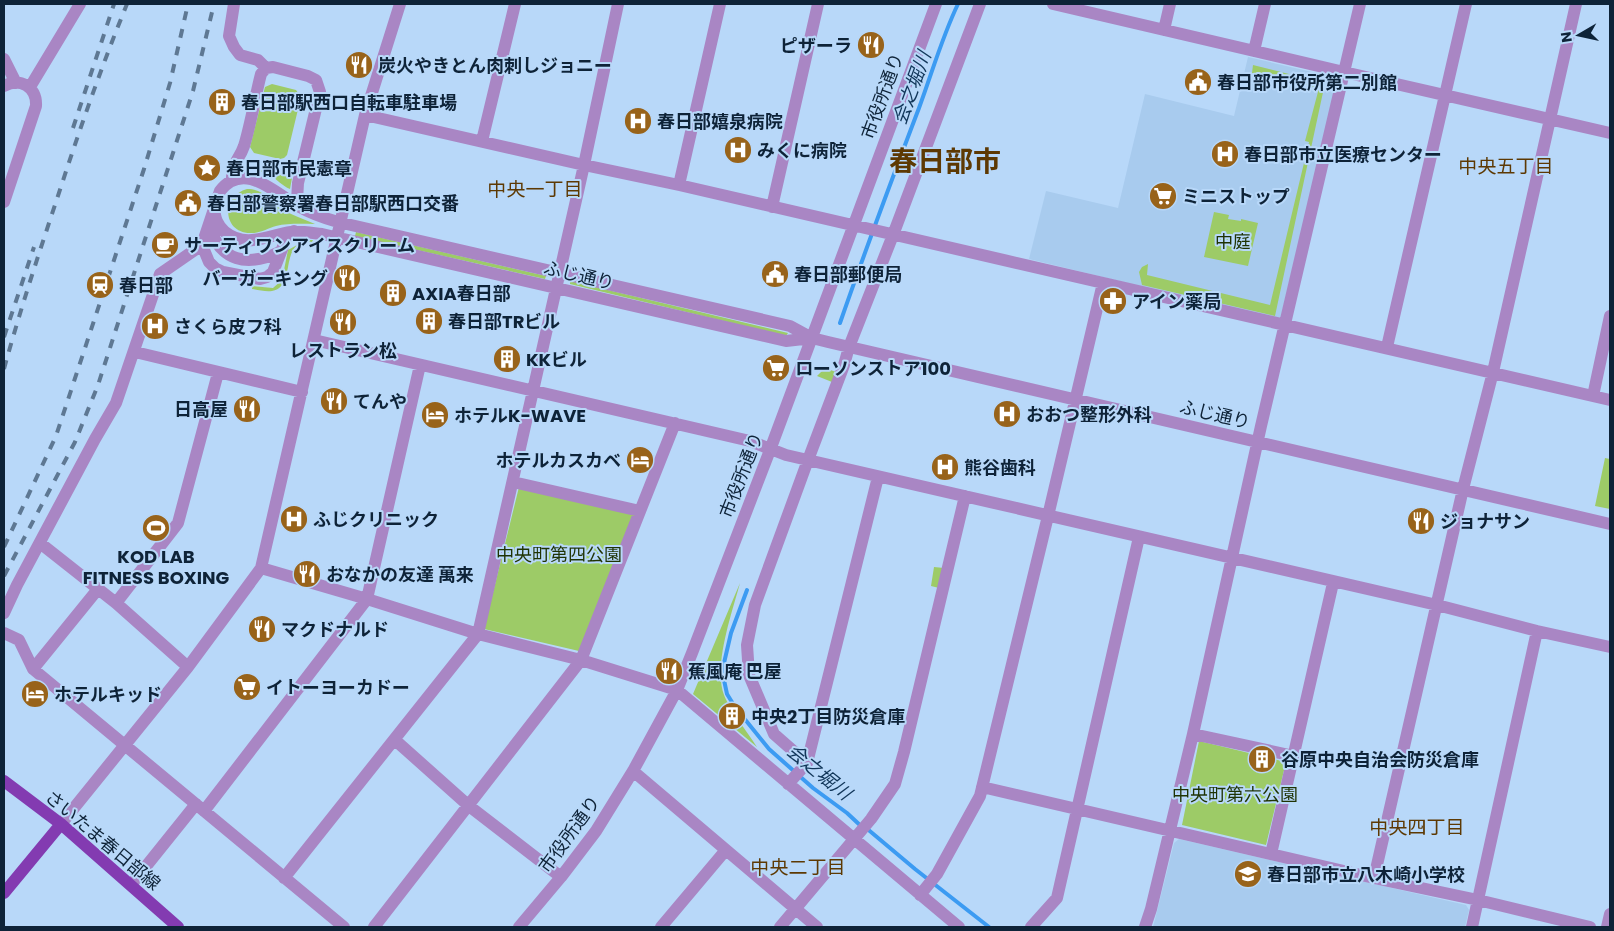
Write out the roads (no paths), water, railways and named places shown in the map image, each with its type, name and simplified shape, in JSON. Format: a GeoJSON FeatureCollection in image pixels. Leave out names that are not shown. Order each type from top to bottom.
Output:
{"type":"FeatureCollection","features":[{"type":"Feature","properties":{"kind":"main road","name":"さいたま春日部線"},"geometry":{"type":"LineString","coordinates":[[4,781],[61,824],[178,927]]}},
{"type":"Feature","properties":{"kind":"main road"},"geometry":{"type":"LineString","coordinates":[[4,893],[61,824]]}},
{"type":"Feature","properties":{"kind":"street"},"geometry":{"type":"LineString","coordinates":[[30,87],[80,4]]}},
{"type":"Feature","properties":{"kind":"street"},"geometry":{"type":"LineString","coordinates":[[234,4],[229,36],[234,47],[240,55],[258,60],[266,68]]}},
{"type":"Feature","properties":{"kind":"street"},"geometry":{"type":"LineString","coordinates":[[61,824],[188,667],[261,568],[365,115],[400,4]]}},
{"type":"Feature","properties":{"kind":"street"},"geometry":{"type":"LineString","coordinates":[[482,142],[515,4]]}},
{"type":"Feature","properties":{"kind":"street"},"geometry":{"type":"LineString","coordinates":[[284,878],[478,634],[584,165],[618,4]]}},
{"type":"Feature","properties":{"kind":"street"},"geometry":{"type":"LineString","coordinates":[[679,185],[720,4]]}},
{"type":"Feature","properties":{"kind":"street"},"geometry":{"type":"LineString","coordinates":[[772,207],[818,4]]}},
{"type":"Feature","properties":{"kind":"street","name":"市役所通り"},"geometry":{"type":"LineString","coordinates":[[519,927],[561,877],[596,830],[633,772],[677,690],[770,450],[816,339],[936,4]]}},
{"type":"Feature","properties":{"kind":"street"},"geometry":{"type":"LineString","coordinates":[[805,765],[774,734],[749,675],[747,645],[755,605],[804,459],[844,365],[846,346],[980,4]]}},
{"type":"Feature","properties":{"kind":"street"},"geometry":{"type":"LineString","coordinates":[[1058,4],[1610,133]]}},
{"type":"Feature","properties":{"kind":"street"},"geometry":{"type":"LineString","coordinates":[[1164,30],[1170,4]]}},
{"type":"Feature","properties":{"kind":"street"},"geometry":{"type":"LineString","coordinates":[[1254,50],[1265,4]]}},
{"type":"Feature","properties":{"kind":"street"},"geometry":{"type":"LineString","coordinates":[[1145,927],[1193,734],[1284,325],[1360,4]]}},
{"type":"Feature","properties":{"kind":"street"},"geometry":{"type":"LineString","coordinates":[[1387,347],[1466,4]]}},
{"type":"Feature","properties":{"kind":"street"},"geometry":{"type":"LineString","coordinates":[[1374,878],[1576,4]]}},
{"type":"Feature","properties":{"kind":"street"},"geometry":{"type":"LineString","coordinates":[[4,59],[10,84],[30,87],[35,93],[36,106],[9,173],[4,202]]}},
{"type":"Feature","properties":{"kind":"street"},"geometry":{"type":"LineString","coordinates":[[294,232],[286,239],[273,272],[267,277],[260,279],[223,272],[216,268],[208,262],[202,245],[220,191],[232,181],[231,171],[243,147],[261,74],[266,68],[273,67],[308,76],[316,80],[320,92],[298,183],[297,201],[300,207]]}},
{"type":"Feature","properties":{"kind":"street"},"geometry":{"type":"LineString","coordinates":[[365,115],[1387,347],[1610,400]]}},
{"type":"Feature","properties":{"kind":"street","name":"ふじ通り"},"geometry":{"type":"LineString","coordinates":[[232,181],[242,178],[267,184],[285,199],[300,207],[325,218],[341,222],[790,326],[816,339],[1610,524]]}},
{"type":"Feature","properties":{"kind":"street","name":"ふじ通り"},"geometry":{"type":"LineString","coordinates":[[214,208],[215,218],[220,227],[234,238],[243,240],[253,240],[294,232],[313,233],[786,341],[816,339]]}},
{"type":"Feature","properties":{"kind":"street"},"geometry":{"type":"LineString","coordinates":[[208,224],[215,241],[230,255],[252,261],[264,259],[280,252]]}},
{"type":"Feature","properties":{"kind":"street"},"geometry":{"type":"LineString","coordinates":[[4,613],[116,402],[135,352],[160,274],[202,245]]}},
{"type":"Feature","properties":{"kind":"street"},"geometry":{"type":"LineString","coordinates":[[922,892],[937,874],[980,796],[1103,283]]}},
{"type":"Feature","properties":{"kind":"street"},"geometry":{"type":"LineString","coordinates":[[1593,396],[1610,316]]}},
{"type":"Feature","properties":{"kind":"street"},"geometry":{"type":"LineString","coordinates":[[314,340],[675,423],[757,444],[786,455],[878,477],[1610,647]]}},
{"type":"Feature","properties":{"kind":"street"},"geometry":{"type":"LineString","coordinates":[[135,352],[302,392]]}},
{"type":"Feature","properties":{"kind":"street"},"geometry":{"type":"LineString","coordinates":[[131,885],[200,808],[367,599],[420,365]]}},
{"type":"Feature","properties":{"kind":"street"},"geometry":{"type":"LineString","coordinates":[[116,603],[178,523],[218,373]]}},
{"type":"Feature","properties":{"kind":"street"},"geometry":{"type":"LineString","coordinates":[[374,927],[581,660],[675,423]]}},
{"type":"Feature","properties":{"kind":"street"},"geometry":{"type":"LineString","coordinates":[[789,782],[805,765],[878,477]]}},
{"type":"Feature","properties":{"kind":"street"},"geometry":{"type":"LineString","coordinates":[[513,482],[640,511]]}},
{"type":"Feature","properties":{"kind":"street"},"geometry":{"type":"LineString","coordinates":[[780,927],[870,819],[895,784],[964,496]]}},
{"type":"Feature","properties":{"kind":"street"},"geometry":{"type":"LineString","coordinates":[[1031,927],[1057,898],[1138,537]]}},
{"type":"Feature","properties":{"kind":"street"},"geometry":{"type":"LineString","coordinates":[[40,543],[116,603],[188,667]]}},
{"type":"Feature","properties":{"kind":"street"},"geometry":{"type":"LineString","coordinates":[[261,568],[478,634],[581,660],[677,690],[922,892],[959,927]]}},
{"type":"Feature","properties":{"kind":"street"},"geometry":{"type":"LineString","coordinates":[[1271,854],[1333,582]]}},
{"type":"Feature","properties":{"kind":"street"},"geometry":{"type":"LineString","coordinates":[[33,669],[98,590]]}},
{"type":"Feature","properties":{"kind":"street"},"geometry":{"type":"LineString","coordinates":[[1472,927],[1537,631]]}},
{"type":"Feature","properties":{"kind":"street"},"geometry":{"type":"LineString","coordinates":[[4,633],[19,640],[33,669],[344,927]]}},
{"type":"Feature","properties":{"kind":"street"},"geometry":{"type":"LineString","coordinates":[[1193,734],[1294,756]]}},
{"type":"Feature","properties":{"kind":"street"},"geometry":{"type":"LineString","coordinates":[[395,740],[469,806],[561,877]]}},
{"type":"Feature","properties":{"kind":"street"},"geometry":{"type":"LineString","coordinates":[[633,772],[817,927]]}},
{"type":"Feature","properties":{"kind":"street"},"geometry":{"type":"LineString","coordinates":[[982,787],[1590,927]]}},
{"type":"Feature","properties":{"kind":"street"},"geometry":{"type":"LineString","coordinates":[[661,927],[725,851]]}},
{"type":"Feature","properties":{"kind":"street"},"geometry":{"type":"LineString","coordinates":[[1607,927],[1610,914]]}},
{"type":"Feature","properties":{"kind":"waterway","name":"会之堀川"},"geometry":{"type":"LineString","coordinates":[[840,323],[942,42],[958,4]]}},
{"type":"Feature","properties":{"kind":"waterway","name":"会之堀川"},"geometry":{"type":"LineString","coordinates":[[747,590],[731,633],[724,663],[724,680],[727,694],[735,707],[769,749],[813,788],[847,813],[862,827],[865,827],[989,927]]}},
{"type":"Feature","properties":{"kind":"railway"},"geometry":{"type":"LineString","coordinates":[[73,128],[114,4]]}},
{"type":"Feature","properties":{"kind":"railway"},"geometry":{"type":"LineString","coordinates":[[4,369],[28,287],[72,154],[127,4]]}},
{"type":"Feature","properties":{"kind":"railway"},"geometry":{"type":"LineString","coordinates":[[4,547],[56,436],[144,169],[170,83],[188,4]]}},
{"type":"Feature","properties":{"kind":"railway"},"geometry":{"type":"LineString","coordinates":[[4,576],[75,442],[98,385],[193,91],[214,4]]}},
{"type":"Feature","properties":{"kind":"railway"},"geometry":{"type":"LineString","coordinates":[[4,337],[34,247]]}},
{"type":"Feature","properties":{"kind":"place","name":"ピザーラ"},"geometry":{"type":"Point","coordinates":[871,45]}},
{"type":"Feature","properties":{"kind":"place","name":"炭火やきとん肉刺しジョニー"},"geometry":{"type":"Point","coordinates":[359,65]}},
{"type":"Feature","properties":{"kind":"place","name":"春日部市役所第二別館"},"geometry":{"type":"Point","coordinates":[1198,82]}},
{"type":"Feature","properties":{"kind":"place","name":"春日部駅西口自転車駐車場"},"geometry":{"type":"Point","coordinates":[222,102]}},
{"type":"Feature","properties":{"kind":"place","name":"春日部嬉泉病院"},"geometry":{"type":"Point","coordinates":[638,121]}},
{"type":"Feature","properties":{"kind":"place","name":"みくに病院"},"geometry":{"type":"Point","coordinates":[738,150]}},
{"type":"Feature","properties":{"kind":"place","name":"春日部市立医療センター"},"geometry":{"type":"Point","coordinates":[1225,154]}},
{"type":"Feature","properties":{"kind":"place","name":"春日部市民憲章"},"geometry":{"type":"Point","coordinates":[207,168]}},
{"type":"Feature","properties":{"kind":"place","name":"ミニストップ"},"geometry":{"type":"Point","coordinates":[1163,196]}},
{"type":"Feature","properties":{"kind":"place","name":"春日部警察署春日部駅西口交番"},"geometry":{"type":"Point","coordinates":[188,203]}},
{"type":"Feature","properties":{"kind":"place","name":"サーティワンアイスクリーム"},"geometry":{"type":"Point","coordinates":[165,245]}},
{"type":"Feature","properties":{"kind":"place","name":"春日部郵便局"},"geometry":{"type":"Point","coordinates":[775,274]}},
{"type":"Feature","properties":{"kind":"place","name":"バーガーキング"},"geometry":{"type":"Point","coordinates":[347,278]}},
{"type":"Feature","properties":{"kind":"place","name":"春日部"},"geometry":{"type":"Point","coordinates":[100,285]}},
{"type":"Feature","properties":{"kind":"place","name":"AXIA春日部"},"geometry":{"type":"Point","coordinates":[393,293]}},
{"type":"Feature","properties":{"kind":"place","name":"アイン薬局"},"geometry":{"type":"Point","coordinates":[1113,301]}},
{"type":"Feature","properties":{"kind":"place","name":"春日部TRビル"},"geometry":{"type":"Point","coordinates":[429,321]}},
{"type":"Feature","properties":{"kind":"place","name":"レストラン松"},"geometry":{"type":"Point","coordinates":[343,322]}},
{"type":"Feature","properties":{"kind":"place","name":"さくら皮フ科"},"geometry":{"type":"Point","coordinates":[155,326]}},
{"type":"Feature","properties":{"kind":"place","name":"KKビル"},"geometry":{"type":"Point","coordinates":[507,359]}},
{"type":"Feature","properties":{"kind":"place","name":"ローソンストア100"},"geometry":{"type":"Point","coordinates":[776,368]}},
{"type":"Feature","properties":{"kind":"place","name":"てんや"},"geometry":{"type":"Point","coordinates":[334,401]}},
{"type":"Feature","properties":{"kind":"place","name":"日高屋"},"geometry":{"type":"Point","coordinates":[247,409]}},
{"type":"Feature","properties":{"kind":"place","name":"おおつ整形外科"},"geometry":{"type":"Point","coordinates":[1007,414]}},
{"type":"Feature","properties":{"kind":"place","name":"ホテルK-WAVE"},"geometry":{"type":"Point","coordinates":[435,415]}},
{"type":"Feature","properties":{"kind":"place","name":"ホテルカスカベ"},"geometry":{"type":"Point","coordinates":[640,460]}},
{"type":"Feature","properties":{"kind":"place","name":"熊谷歯科"},"geometry":{"type":"Point","coordinates":[945,467]}},
{"type":"Feature","properties":{"kind":"place","name":"ふじクリニック"},"geometry":{"type":"Point","coordinates":[294,519]}},
{"type":"Feature","properties":{"kind":"place","name":"ジョナサン"},"geometry":{"type":"Point","coordinates":[1421,521]}},
{"type":"Feature","properties":{"kind":"place","name":"KOD LAB FITNESS BOXING"},"geometry":{"type":"Point","coordinates":[156,528]}},
{"type":"Feature","properties":{"kind":"place","name":"おなかの友達 萬来"},"geometry":{"type":"Point","coordinates":[307,574]}},
{"type":"Feature","properties":{"kind":"place","name":"マクドナルド"},"geometry":{"type":"Point","coordinates":[262,629]}},
{"type":"Feature","properties":{"kind":"place","name":"蕉風庵 巴屋"},"geometry":{"type":"Point","coordinates":[669,671]}},
{"type":"Feature","properties":{"kind":"place","name":"イトーヨーカドー"},"geometry":{"type":"Point","coordinates":[247,687]}},
{"type":"Feature","properties":{"kind":"place","name":"ホテルキッド"},"geometry":{"type":"Point","coordinates":[35,694]}},
{"type":"Feature","properties":{"kind":"place","name":"中央2丁目防災倉庫"},"geometry":{"type":"Point","coordinates":[732,716]}},
{"type":"Feature","properties":{"kind":"place","name":"谷原中央自治会防災倉庫"},"geometry":{"type":"Point","coordinates":[1262,759]}},
{"type":"Feature","properties":{"kind":"place","name":"春日部市立八木崎小学校"},"geometry":{"type":"Point","coordinates":[1248,874]}},
{"type":"Feature","properties":{"kind":"district","name":"春日部市"},"geometry":{"type":"Point","coordinates":[945,161]}},
{"type":"Feature","properties":{"kind":"district","name":"中央五丁目"},"geometry":{"type":"Point","coordinates":[1506,166]}},
{"type":"Feature","properties":{"kind":"district","name":"中央一丁目"},"geometry":{"type":"Point","coordinates":[535,189]}},
{"type":"Feature","properties":{"kind":"district","name":"中央四丁目"},"geometry":{"type":"Point","coordinates":[1417,827]}},
{"type":"Feature","properties":{"kind":"district","name":"中央二丁目"},"geometry":{"type":"Point","coordinates":[798,867]}},
{"type":"Feature","properties":{"kind":"park label","name":"中庭"},"geometry":{"type":"Point","coordinates":[1233,241]}},
{"type":"Feature","properties":{"kind":"park label","name":"中央町第四公園"},"geometry":{"type":"Point","coordinates":[559,554]}},
{"type":"Feature","properties":{"kind":"park label","name":"中央町第六公園"},"geometry":{"type":"Point","coordinates":[1235,794]}}]}
